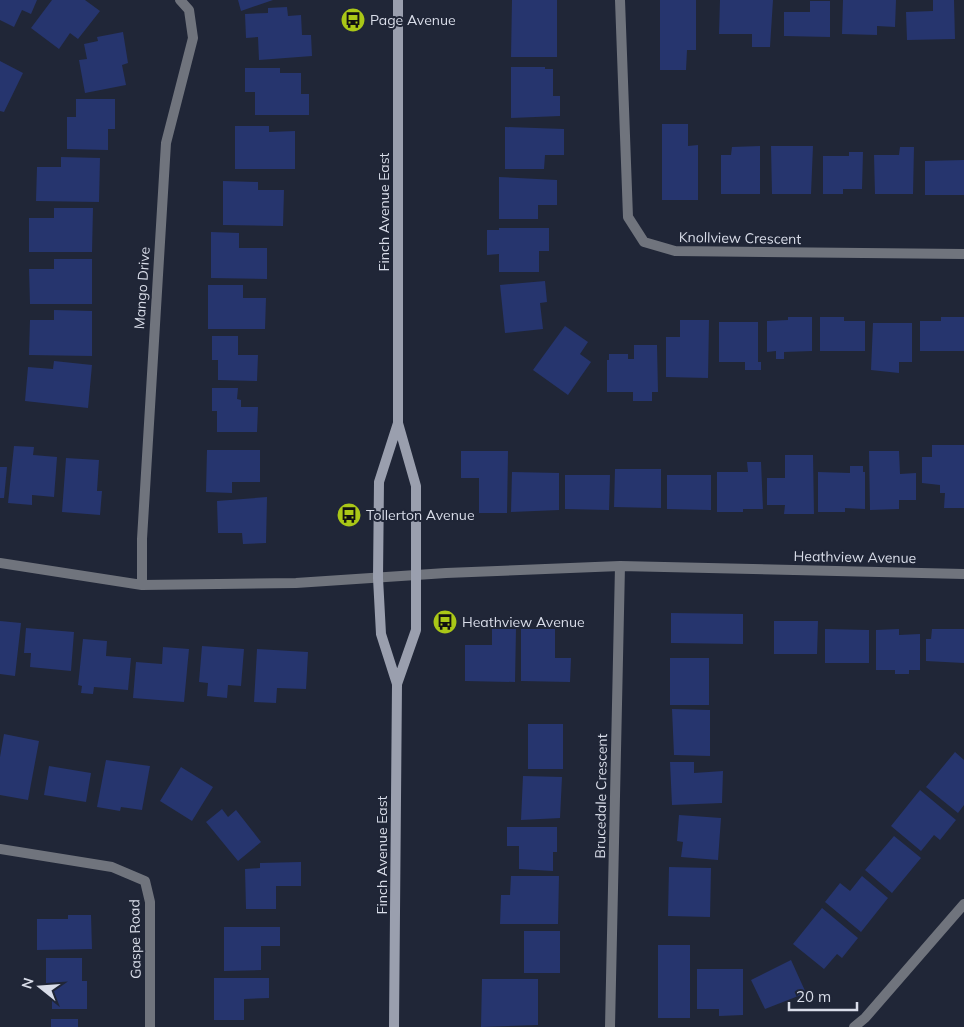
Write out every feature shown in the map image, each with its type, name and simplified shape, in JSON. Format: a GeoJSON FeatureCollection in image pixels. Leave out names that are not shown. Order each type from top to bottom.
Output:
{"type":"FeatureCollection","features":[{"type":"Feature","properties":{"kind":"main road","name":"Finch Avenue East"},"geometry":{"type":"LineString","coordinates":[[394,1027],[397,684],[416,630],[416,486],[398,423],[398,0]]}},
{"type":"Feature","properties":{"kind":"main road","name":"Finch Avenue East"},"geometry":{"type":"LineString","coordinates":[[397,684],[380,634],[378,482],[398,423]]}},
{"type":"Feature","properties":{"kind":"street","name":"Mango Drive"},"geometry":{"type":"LineString","coordinates":[[142,585],[142,540],[166,143],[193,38],[189,10],[180,0]]}},
{"type":"Feature","properties":{"kind":"street","name":"Knollview Crescent"},"geometry":{"type":"LineString","coordinates":[[620,0],[628,217],[644,242],[675,251],[964,254]]}},
{"type":"Feature","properties":{"kind":"street"},"geometry":{"type":"LineString","coordinates":[[0,563],[142,585],[296,583],[416,576]]}},
{"type":"Feature","properties":{"kind":"street","name":"Heathview Avenue"},"geometry":{"type":"LineString","coordinates":[[416,576],[620,566],[964,574]]}},
{"type":"Feature","properties":{"kind":"street","name":"Brucedale Crescent"},"geometry":{"type":"LineString","coordinates":[[610,1027],[620,566]]}},
{"type":"Feature","properties":{"kind":"street","name":"Gaspe Road"},"geometry":{"type":"LineString","coordinates":[[0,848],[112,867],[145,880],[150,902],[150,1027]]}},
{"type":"Feature","properties":{"kind":"street"},"geometry":{"type":"LineString","coordinates":[[854,1027],[865,1018],[964,904]]}},
{"type":"Feature","properties":{"kind":"building"},"geometry":{"type":"Polygon","coordinates":[[[0,0],[37,0],[31,14],[22,10],[14,27],[0,20],[0,0]]]}},
{"type":"Feature","properties":{"kind":"building"},"geometry":{"type":"Polygon","coordinates":[[[52,0],[85,0],[100,11],[78,39],[70,33],[59,49],[31,28],[52,0]]]}},
{"type":"Feature","properties":{"kind":"building"},"geometry":{"type":"Polygon","coordinates":[[[238,0],[273,0],[241,11],[238,0]]]}},
{"type":"Feature","properties":{"kind":"building"},"geometry":{"type":"Polygon","coordinates":[[[512,0],[557,0],[557,57],[511,57],[512,0]]]}},
{"type":"Feature","properties":{"kind":"building"},"geometry":{"type":"Polygon","coordinates":[[[660,0],[696,0],[696,50],[687,50],[686,70],[660,70],[660,0]]]}},
{"type":"Feature","properties":{"kind":"building"},"geometry":{"type":"Polygon","coordinates":[[[720,0],[773,0],[770,47],[752,47],[752,34],[719,34],[720,0]]]}},
{"type":"Feature","properties":{"kind":"building"},"geometry":{"type":"Polygon","coordinates":[[[843,0],[896,0],[895,27],[877,26],[877,35],[842,34],[843,0]]]}},
{"type":"Feature","properties":{"kind":"building"},"geometry":{"type":"Polygon","coordinates":[[[933,0],[954,0],[955,39],[907,40],[906,12],[933,11],[933,0]]]}},
{"type":"Feature","properties":{"kind":"building"},"geometry":{"type":"Polygon","coordinates":[[[810,1],[830,1],[830,37],[784,36],[784,12],[810,12],[810,1]]]}},
{"type":"Feature","properties":{"kind":"building"},"geometry":{"type":"Polygon","coordinates":[[[287,7],[288,16],[301,15],[302,35],[311,35],[312,56],[259,60],[258,37],[246,38],[245,14],[268,13],[268,8],[287,7]]]}},
{"type":"Feature","properties":{"kind":"building"},"geometry":{"type":"Polygon","coordinates":[[[123,32],[128,63],[122,65],[126,85],[85,93],[79,60],[87,59],[84,44],[98,41],[97,37],[123,32]]]}},
{"type":"Feature","properties":{"kind":"building"},"geometry":{"type":"Polygon","coordinates":[[[0,61],[23,73],[4,112],[0,111],[0,61]]]}},
{"type":"Feature","properties":{"kind":"building"},"geometry":{"type":"Polygon","coordinates":[[[511,67],[545,67],[545,69],[553,69],[553,96],[560,96],[560,116],[511,118],[511,67]]]}},
{"type":"Feature","properties":{"kind":"building"},"geometry":{"type":"Polygon","coordinates":[[[245,68],[280,68],[280,73],[301,73],[301,94],[309,94],[309,115],[255,115],[255,92],[245,92],[245,68]]]}},
{"type":"Feature","properties":{"kind":"building"},"geometry":{"type":"Polygon","coordinates":[[[76,99],[115,99],[115,129],[108,129],[108,150],[67,149],[67,117],[76,117],[76,99]]]}},
{"type":"Feature","properties":{"kind":"building"},"geometry":{"type":"Polygon","coordinates":[[[662,124],[688,124],[688,146],[698,145],[698,200],[662,200],[662,124]]]}},
{"type":"Feature","properties":{"kind":"building"},"geometry":{"type":"Polygon","coordinates":[[[235,126],[269,126],[269,132],[295,131],[295,169],[235,169],[235,126]]]}},
{"type":"Feature","properties":{"kind":"building"},"geometry":{"type":"Polygon","coordinates":[[[505,127],[564,129],[564,155],[545,155],[544,169],[505,169],[505,127]]]}},
{"type":"Feature","properties":{"kind":"building"},"geometry":{"type":"Polygon","coordinates":[[[760,146],[760,194],[721,194],[721,155],[731,155],[732,147],[760,146]]]}},
{"type":"Feature","properties":{"kind":"building"},"geometry":{"type":"Polygon","coordinates":[[[771,146],[813,146],[811,194],[772,194],[771,146]]]}},
{"type":"Feature","properties":{"kind":"building"},"geometry":{"type":"Polygon","coordinates":[[[900,147],[914,147],[913,194],[875,194],[874,155],[899,155],[900,147]]]}},
{"type":"Feature","properties":{"kind":"building"},"geometry":{"type":"Polygon","coordinates":[[[849,152],[863,152],[862,189],[843,189],[843,194],[823,194],[823,156],[849,156],[849,152]]]}},
{"type":"Feature","properties":{"kind":"building"},"geometry":{"type":"Polygon","coordinates":[[[61,157],[100,158],[99,202],[36,201],[37,167],[61,167],[61,157]]]}},
{"type":"Feature","properties":{"kind":"building"},"geometry":{"type":"Polygon","coordinates":[[[964,160],[964,195],[925,195],[925,161],[964,160]]]}},
{"type":"Feature","properties":{"kind":"building"},"geometry":{"type":"Polygon","coordinates":[[[499,177],[557,180],[557,205],[538,205],[538,219],[499,219],[499,177]]]}},
{"type":"Feature","properties":{"kind":"building"},"geometry":{"type":"Polygon","coordinates":[[[223,181],[258,182],[258,190],[284,190],[283,226],[223,225],[223,181]]]}},
{"type":"Feature","properties":{"kind":"building"},"geometry":{"type":"Polygon","coordinates":[[[54,208],[93,208],[92,252],[29,252],[29,218],[54,218],[54,208]]]}},
{"type":"Feature","properties":{"kind":"building"},"geometry":{"type":"Polygon","coordinates":[[[499,228],[549,228],[549,251],[539,251],[539,272],[499,272],[499,254],[487,255],[487,230],[499,230],[499,228]]]}},
{"type":"Feature","properties":{"kind":"building"},"geometry":{"type":"Polygon","coordinates":[[[211,232],[239,233],[239,248],[267,248],[267,279],[211,278],[211,232]]]}},
{"type":"Feature","properties":{"kind":"building"},"geometry":{"type":"Polygon","coordinates":[[[54,259],[92,259],[92,304],[30,304],[29,269],[54,269],[54,259]]]}},
{"type":"Feature","properties":{"kind":"building"},"geometry":{"type":"Polygon","coordinates":[[[545,281],[547,302],[540,303],[543,329],[505,333],[500,285],[545,281]]]}},
{"type":"Feature","properties":{"kind":"building"},"geometry":{"type":"Polygon","coordinates":[[[208,285],[243,285],[243,298],[266,298],[265,329],[208,329],[208,285]]]}},
{"type":"Feature","properties":{"kind":"building"},"geometry":{"type":"Polygon","coordinates":[[[54,310],[92,311],[92,356],[29,355],[30,320],[54,320],[54,310]]]}},
{"type":"Feature","properties":{"kind":"building"},"geometry":{"type":"Polygon","coordinates":[[[788,317],[812,317],[812,351],[784,352],[784,359],[776,359],[776,351],[767,352],[767,321],[788,320],[788,317]]]}},
{"type":"Feature","properties":{"kind":"building"},"geometry":{"type":"Polygon","coordinates":[[[820,317],[844,317],[844,321],[865,321],[865,351],[820,351],[820,317]]]}},
{"type":"Feature","properties":{"kind":"building"},"geometry":{"type":"Polygon","coordinates":[[[941,317],[964,317],[964,351],[920,351],[920,321],[941,321],[941,317]]]}},
{"type":"Feature","properties":{"kind":"building"},"geometry":{"type":"Polygon","coordinates":[[[680,320],[709,320],[708,378],[666,377],[666,337],[680,337],[680,320]]]}},
{"type":"Feature","properties":{"kind":"building"},"geometry":{"type":"Polygon","coordinates":[[[719,322],[758,322],[758,362],[761,362],[761,370],[745,370],[745,362],[719,362],[719,322]]]}},
{"type":"Feature","properties":{"kind":"building"},"geometry":{"type":"Polygon","coordinates":[[[873,323],[912,323],[912,362],[899,362],[899,373],[871,370],[873,323]]]}},
{"type":"Feature","properties":{"kind":"building"},"geometry":{"type":"Polygon","coordinates":[[[565,326],[588,342],[580,354],[591,362],[568,395],[533,370],[565,326]]]}},
{"type":"Feature","properties":{"kind":"building"},"geometry":{"type":"Polygon","coordinates":[[[212,336],[238,336],[238,355],[258,355],[257,381],[218,380],[218,360],[212,360],[212,336]]]}},
{"type":"Feature","properties":{"kind":"building"},"geometry":{"type":"Polygon","coordinates":[[[634,345],[657,345],[658,392],[652,392],[652,401],[633,401],[633,392],[607,392],[607,360],[609,360],[609,354],[628,354],[628,359],[634,359],[634,345]]]}},
{"type":"Feature","properties":{"kind":"building"},"geometry":{"type":"Polygon","coordinates":[[[54,361],[92,365],[88,408],[25,401],[28,367],[53,369],[54,361]]]}},
{"type":"Feature","properties":{"kind":"building"},"geometry":{"type":"Polygon","coordinates":[[[212,388],[238,388],[237,399],[241,400],[241,407],[258,407],[257,432],[217,432],[217,411],[212,411],[212,388]]]}},
{"type":"Feature","properties":{"kind":"building"},"geometry":{"type":"Polygon","coordinates":[[[932,445],[964,445],[964,508],[944,508],[945,493],[940,493],[940,485],[922,483],[922,457],[932,457],[932,445]]]}},
{"type":"Feature","properties":{"kind":"building"},"geometry":{"type":"Polygon","coordinates":[[[14,446],[34,447],[33,455],[57,457],[54,497],[32,495],[32,505],[8,503],[14,446]]]}},
{"type":"Feature","properties":{"kind":"building"},"geometry":{"type":"Polygon","coordinates":[[[207,450],[260,450],[260,482],[232,482],[232,493],[206,492],[207,450]]]}},
{"type":"Feature","properties":{"kind":"building"},"geometry":{"type":"Polygon","coordinates":[[[461,451],[508,451],[507,513],[479,513],[479,478],[461,478],[461,451]]]}},
{"type":"Feature","properties":{"kind":"building"},"geometry":{"type":"Polygon","coordinates":[[[869,451],[899,451],[900,474],[916,473],[916,500],[899,500],[899,509],[870,510],[869,451]]]}},
{"type":"Feature","properties":{"kind":"building"},"geometry":{"type":"Polygon","coordinates":[[[785,455],[813,455],[814,514],[784,514],[785,505],[767,505],[767,478],[785,478],[785,455]]]}},
{"type":"Feature","properties":{"kind":"building"},"geometry":{"type":"Polygon","coordinates":[[[66,458],[99,460],[97,491],[102,491],[100,515],[62,512],[66,458]]]}},
{"type":"Feature","properties":{"kind":"building"},"geometry":{"type":"Polygon","coordinates":[[[747,462],[761,462],[763,509],[743,509],[743,512],[717,512],[717,472],[748,472],[747,462]]]}},
{"type":"Feature","properties":{"kind":"building"},"geometry":{"type":"Polygon","coordinates":[[[850,466],[863,466],[863,472],[865,472],[865,509],[845,508],[845,512],[818,512],[818,472],[850,473],[850,466]]]}},
{"type":"Feature","properties":{"kind":"building"},"geometry":{"type":"Polygon","coordinates":[[[0,467],[7,467],[4,498],[0,498],[0,467]]]}},
{"type":"Feature","properties":{"kind":"building"},"geometry":{"type":"Polygon","coordinates":[[[615,469],[661,469],[661,508],[614,507],[615,469]]]}},
{"type":"Feature","properties":{"kind":"building"},"geometry":{"type":"Polygon","coordinates":[[[512,472],[559,473],[559,510],[511,512],[512,472]]]}},
{"type":"Feature","properties":{"kind":"building"},"geometry":{"type":"Polygon","coordinates":[[[565,475],[610,475],[609,510],[565,509],[565,475]]]}},
{"type":"Feature","properties":{"kind":"building"},"geometry":{"type":"Polygon","coordinates":[[[667,475],[711,475],[711,510],[667,509],[667,475]]]}},
{"type":"Feature","properties":{"kind":"building"},"geometry":{"type":"Polygon","coordinates":[[[267,497],[266,543],[243,544],[242,533],[218,533],[217,501],[267,497]]]}},
{"type":"Feature","properties":{"kind":"building"},"geometry":{"type":"Polygon","coordinates":[[[671,613],[743,614],[743,644],[671,643],[671,613]]]}},
{"type":"Feature","properties":{"kind":"building"},"geometry":{"type":"Polygon","coordinates":[[[0,621],[21,623],[15,676],[0,674],[0,621]]]}},
{"type":"Feature","properties":{"kind":"building"},"geometry":{"type":"Polygon","coordinates":[[[774,621],[818,621],[817,654],[774,654],[774,621]]]}},
{"type":"Feature","properties":{"kind":"building"},"geometry":{"type":"Polygon","coordinates":[[[26,628],[74,632],[71,671],[30,667],[31,653],[24,653],[26,628]]]}},
{"type":"Feature","properties":{"kind":"building"},"geometry":{"type":"Polygon","coordinates":[[[492,629],[516,629],[515,682],[465,681],[465,645],[492,645],[492,629]]]}},
{"type":"Feature","properties":{"kind":"building"},"geometry":{"type":"Polygon","coordinates":[[[521,629],[555,629],[555,658],[571,658],[570,682],[521,681],[521,629]]]}},
{"type":"Feature","properties":{"kind":"building"},"geometry":{"type":"Polygon","coordinates":[[[825,629],[869,630],[869,663],[825,663],[825,629]]]}},
{"type":"Feature","properties":{"kind":"building"},"geometry":{"type":"Polygon","coordinates":[[[899,629],[899,635],[920,634],[920,670],[909,670],[909,674],[895,674],[895,670],[876,670],[876,630],[899,629]]]}},
{"type":"Feature","properties":{"kind":"building"},"geometry":{"type":"Polygon","coordinates":[[[932,629],[964,629],[964,663],[926,661],[926,639],[931,639],[932,629]]]}},
{"type":"Feature","properties":{"kind":"building"},"geometry":{"type":"Polygon","coordinates":[[[83,639],[107,641],[106,656],[131,658],[128,690],[94,687],[93,694],[81,693],[82,686],[78,685],[83,639]]]}},
{"type":"Feature","properties":{"kind":"building"},"geometry":{"type":"Polygon","coordinates":[[[202,646],[244,649],[241,686],[228,685],[227,698],[207,696],[208,683],[199,682],[202,646]]]}},
{"type":"Feature","properties":{"kind":"building"},"geometry":{"type":"Polygon","coordinates":[[[163,647],[189,649],[184,702],[133,698],[136,662],[162,664],[163,647]]]}},
{"type":"Feature","properties":{"kind":"building"},"geometry":{"type":"Polygon","coordinates":[[[257,649],[308,652],[306,689],[277,688],[276,703],[254,702],[257,649]]]}},
{"type":"Feature","properties":{"kind":"building"},"geometry":{"type":"Polygon","coordinates":[[[670,658],[709,658],[709,705],[670,705],[670,658]]]}},
{"type":"Feature","properties":{"kind":"building"},"geometry":{"type":"Polygon","coordinates":[[[672,709],[710,710],[710,756],[674,755],[672,709]]]}},
{"type":"Feature","properties":{"kind":"building"},"geometry":{"type":"Polygon","coordinates":[[[528,724],[563,724],[563,769],[528,769],[528,724]]]}},
{"type":"Feature","properties":{"kind":"building"},"geometry":{"type":"Polygon","coordinates":[[[4,734],[39,741],[28,800],[0,795],[0,757],[4,734]]]}},
{"type":"Feature","properties":{"kind":"building"},"geometry":{"type":"Polygon","coordinates":[[[955,752],[964,760],[964,805],[958,813],[926,787],[955,752]]]}},
{"type":"Feature","properties":{"kind":"building"},"geometry":{"type":"Polygon","coordinates":[[[106,760],[150,766],[142,810],[121,807],[120,811],[97,807],[106,760]]]}},
{"type":"Feature","properties":{"kind":"building"},"geometry":{"type":"Polygon","coordinates":[[[670,762],[694,762],[694,773],[723,771],[722,803],[672,805],[670,762]]]}},
{"type":"Feature","properties":{"kind":"building"},"geometry":{"type":"Polygon","coordinates":[[[49,766],[91,773],[86,802],[44,795],[49,766]]]}},
{"type":"Feature","properties":{"kind":"building"},"geometry":{"type":"Polygon","coordinates":[[[181,767],[213,787],[192,821],[160,801],[181,767]]]}},
{"type":"Feature","properties":{"kind":"building"},"geometry":{"type":"Polygon","coordinates":[[[523,776],[562,777],[560,818],[521,820],[523,776]]]}},
{"type":"Feature","properties":{"kind":"building"},"geometry":{"type":"Polygon","coordinates":[[[920,790],[956,820],[940,840],[934,835],[921,851],[891,826],[920,790]]]}},
{"type":"Feature","properties":{"kind":"building"},"geometry":{"type":"Polygon","coordinates":[[[222,809],[228,817],[236,810],[261,842],[238,861],[206,822],[222,809]]]}},
{"type":"Feature","properties":{"kind":"building"},"geometry":{"type":"Polygon","coordinates":[[[679,815],[721,818],[718,860],[681,857],[683,842],[677,841],[679,815]]]}},
{"type":"Feature","properties":{"kind":"building"},"geometry":{"type":"Polygon","coordinates":[[[507,827],[557,827],[557,852],[553,852],[553,871],[519,869],[519,846],[507,846],[507,827]]]}},
{"type":"Feature","properties":{"kind":"building"},"geometry":{"type":"Polygon","coordinates":[[[894,836],[921,858],[892,893],[865,870],[894,836]]]}},
{"type":"Feature","properties":{"kind":"building"},"geometry":{"type":"Polygon","coordinates":[[[301,862],[301,886],[276,886],[276,909],[246,909],[245,869],[260,868],[260,863],[301,862]]]}},
{"type":"Feature","properties":{"kind":"building"},"geometry":{"type":"Polygon","coordinates":[[[669,867],[711,868],[710,917],[668,916],[669,867]]]}},
{"type":"Feature","properties":{"kind":"building"},"geometry":{"type":"Polygon","coordinates":[[[511,876],[559,876],[558,924],[500,924],[501,895],[510,895],[511,876]]]}},
{"type":"Feature","properties":{"kind":"building"},"geometry":{"type":"Polygon","coordinates":[[[862,876],[888,898],[861,932],[825,902],[840,883],[850,891],[862,876]]]}},
{"type":"Feature","properties":{"kind":"building"},"geometry":{"type":"Polygon","coordinates":[[[822,908],[858,938],[842,958],[837,954],[824,969],[793,944],[822,908]]]}},
{"type":"Feature","properties":{"kind":"building"},"geometry":{"type":"Polygon","coordinates":[[[68,915],[91,915],[92,949],[37,950],[37,919],[68,919],[68,915]]]}},
{"type":"Feature","properties":{"kind":"building"},"geometry":{"type":"Polygon","coordinates":[[[224,927],[280,927],[280,946],[261,946],[261,970],[224,971],[224,927]]]}},
{"type":"Feature","properties":{"kind":"building"},"geometry":{"type":"Polygon","coordinates":[[[524,931],[560,931],[560,973],[524,973],[524,931]]]}},
{"type":"Feature","properties":{"kind":"building"},"geometry":{"type":"Polygon","coordinates":[[[658,945],[690,945],[690,1018],[658,1018],[658,945]]]}},
{"type":"Feature","properties":{"kind":"building"},"geometry":{"type":"Polygon","coordinates":[[[46,958],[82,958],[82,981],[87,981],[87,1009],[52,1009],[52,984],[46,984],[46,958]]]}},
{"type":"Feature","properties":{"kind":"building"},"geometry":{"type":"Polygon","coordinates":[[[791,960],[806,993],[765,1009],[751,980],[791,960]]]}},
{"type":"Feature","properties":{"kind":"building"},"geometry":{"type":"Polygon","coordinates":[[[697,969],[743,969],[743,1015],[719,1016],[719,1009],[697,1009],[697,969]]]}},
{"type":"Feature","properties":{"kind":"building"},"geometry":{"type":"Polygon","coordinates":[[[214,978],[269,978],[269,998],[244,999],[244,1020],[214,1020],[214,978]]]}},
{"type":"Feature","properties":{"kind":"building"},"geometry":{"type":"Polygon","coordinates":[[[482,979],[538,979],[538,1025],[481,1027],[482,979]]]}},
{"type":"Feature","properties":{"kind":"building"},"geometry":{"type":"Polygon","coordinates":[[[51,1019],[78,1019],[78,1027],[51,1027],[51,1019]]]}},
{"type":"Feature","properties":{"kind":"place","name":"Page Avenue"},"geometry":{"type":"Point","coordinates":[353,20]}},
{"type":"Feature","properties":{"kind":"place","name":"Tollerton Avenue"},"geometry":{"type":"Point","coordinates":[349,515]}},
{"type":"Feature","properties":{"kind":"place","name":"Heathview Avenue"},"geometry":{"type":"Point","coordinates":[445,622]}}]}
